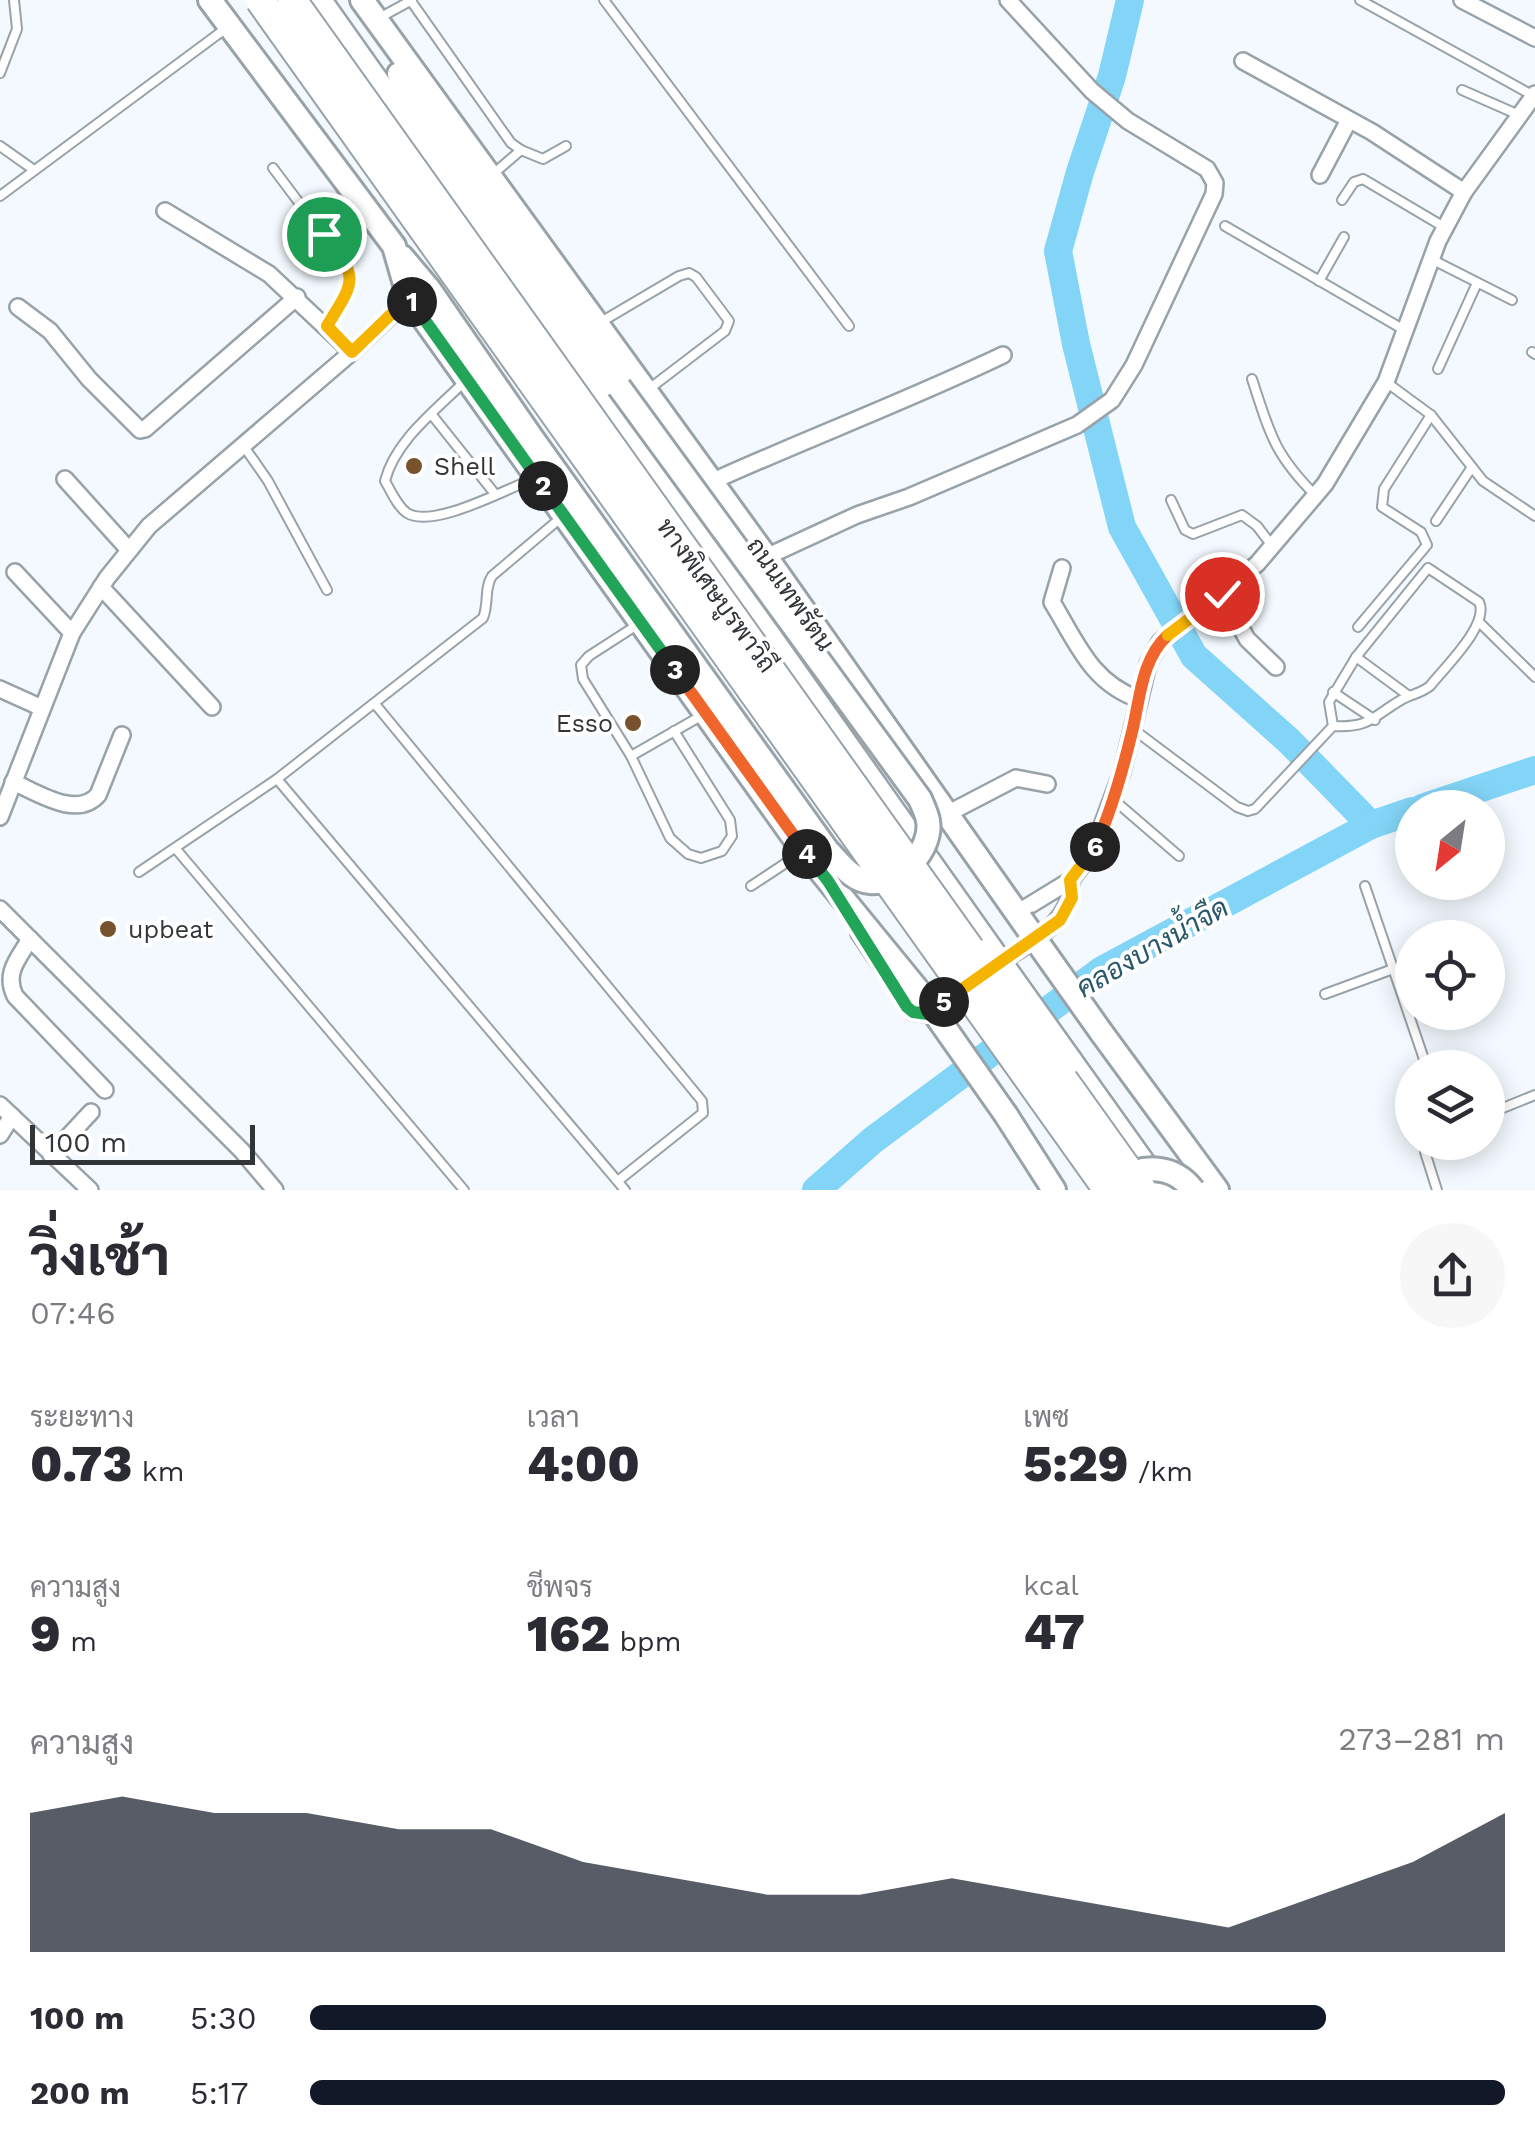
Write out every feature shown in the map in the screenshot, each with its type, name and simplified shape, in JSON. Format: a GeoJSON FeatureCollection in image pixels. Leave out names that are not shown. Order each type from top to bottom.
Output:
{"type":"FeatureCollection","features":[{"type":"Feature","properties":{"kind":"highway"},"geometry":{"type":"LineString","coordinates":[[249,0],[1099,1190]]}},
{"type":"Feature","properties":{"kind":"highway","name":"ทางพิเศษบูรพาวิถี"},"geometry":{"type":"LineString","coordinates":[[260,0],[1109,1190]]}},
{"type":"Feature","properties":{"kind":"highway","name":"ทางพิเศษบูรพาวิถี"},"geometry":{"type":"LineString","coordinates":[[292,0],[1142,1190]]}},
{"type":"Feature","properties":{"kind":"highway","name":"ถนนเทพรัตน"},"geometry":{"type":"LineString","coordinates":[[318,0],[1161,1190]]}},
{"type":"Feature","properties":{"kind":"main road"},"geometry":{"type":"LineString","coordinates":[[210,0],[429,290],[827,850],[851,875],[872,883],[904,872],[923,849],[930,824],[920,799],[438,134],[351,0]]}},
{"type":"Feature","properties":{"kind":"main road","name":"ถนนเทพรัตน"},"geometry":{"type":"LineString","coordinates":[[369,9],[1217,1190]]}},
{"type":"Feature","properties":{"kind":"main road"},"geometry":{"type":"LineString","coordinates":[[394,246],[408,298],[804,851],[921,994],[1054,1190]]}},
{"type":"Feature","properties":{"kind":"main road"},"geometry":{"type":"LineString","coordinates":[[1109,1190],[1132,1172],[1158,1169],[1176,1174],[1193,1190]]}},
{"type":"Feature","properties":{"kind":"street"},"geometry":{"type":"LineString","coordinates":[[766,557],[857,515],[909,497],[1077,425],[1112,400],[1134,365],[1214,194],[1215,184],[1207,169],[1128,121],[1092,91],[1008,0]]}},
{"type":"Feature","properties":{"kind":"street"},"geometry":{"type":"LineString","coordinates":[[1462,0],[1535,38]]}},
{"type":"Feature","properties":{"kind":"street"},"geometry":{"type":"LineString","coordinates":[[1243,62],[1349,120],[1464,192]]}},
{"type":"Feature","properties":{"kind":"street"},"geometry":{"type":"LineString","coordinates":[[1019,916],[1070,880],[1093,850],[1113,799],[1148,664],[1160,642],[1222,594],[1273,547],[1316,496],[1386,382],[1431,259],[1464,192],[1534,95]]}},
{"type":"Feature","properties":{"kind":"street"},"geometry":{"type":"LineString","coordinates":[[1320,175],[1349,120]]}},
{"type":"Feature","properties":{"kind":"street"},"geometry":{"type":"LineString","coordinates":[[165,210],[269,274],[352,352]]}},
{"type":"Feature","properties":{"kind":"street"},"geometry":{"type":"LineString","coordinates":[[18,306],[50,332],[89,380],[140,430],[145,430],[297,297]]}},
{"type":"Feature","properties":{"kind":"street"},"geometry":{"type":"LineString","coordinates":[[0,816],[72,633],[130,550],[149,526],[352,352],[408,298]]}},
{"type":"Feature","properties":{"kind":"street"},"geometry":{"type":"LineString","coordinates":[[711,482],[831,428],[918,396],[1003,356]]}},
{"type":"Feature","properties":{"kind":"street"},"geometry":{"type":"LineString","coordinates":[[65,479],[130,550]]}},
{"type":"Feature","properties":{"kind":"street"},"geometry":{"type":"LineString","coordinates":[[1062,568],[1052,602],[1098,676],[1138,699]]}},
{"type":"Feature","properties":{"kind":"street"},"geometry":{"type":"LineString","coordinates":[[15,572],[72,633]]}},
{"type":"Feature","properties":{"kind":"street"},"geometry":{"type":"LineString","coordinates":[[101,588],[212,707]]}},
{"type":"Feature","properties":{"kind":"street"},"geometry":{"type":"LineString","coordinates":[[1222,594],[1247,639],[1276,667]]}},
{"type":"Feature","properties":{"kind":"street"},"geometry":{"type":"LineString","coordinates":[[0,690],[42,708]]}},
{"type":"Feature","properties":{"kind":"street"},"geometry":{"type":"LineString","coordinates":[[13,782],[56,801],[82,807],[98,795],[122,735]]}},
{"type":"Feature","properties":{"kind":"street"},"geometry":{"type":"LineString","coordinates":[[947,814],[1016,778],[1047,784]]}},
{"type":"Feature","properties":{"kind":"street"},"geometry":{"type":"LineString","coordinates":[[828,881],[907,1007],[928,1014],[1060,920],[1072,898],[1070,880]]}},
{"type":"Feature","properties":{"kind":"street"},"geometry":{"type":"LineString","coordinates":[[0,910],[242,1151],[274,1190]]}},
{"type":"Feature","properties":{"kind":"street"},"geometry":{"type":"LineString","coordinates":[[30,939],[11,971],[10,986],[105,1090]]}},
{"type":"Feature","properties":{"kind":"street"},"geometry":{"type":"LineString","coordinates":[[0,1135],[6,1111]]}},
{"type":"Feature","properties":{"kind":"street"},"geometry":{"type":"LineString","coordinates":[[6,1111],[90,1190]]}},
{"type":"Feature","properties":{"kind":"street"},"geometry":{"type":"LineString","coordinates":[[51,1155],[92,1112]]}},
{"type":"Feature","properties":{"kind":"lane"},"geometry":{"type":"LineString","coordinates":[[604,0],[849,326]]}},
{"type":"Feature","properties":{"kind":"lane"},"geometry":{"type":"LineString","coordinates":[[1360,0],[1534,95]]}},
{"type":"Feature","properties":{"kind":"lane"},"geometry":{"type":"LineString","coordinates":[[0,73],[17,29],[10,1]]}},
{"type":"Feature","properties":{"kind":"lane"},"geometry":{"type":"LineString","coordinates":[[369,9],[412,1],[511,143],[543,159],[566,146]]}},
{"type":"Feature","properties":{"kind":"lane"},"geometry":{"type":"LineString","coordinates":[[0,196],[229,27]]}},
{"type":"Feature","properties":{"kind":"lane"},"geometry":{"type":"LineString","coordinates":[[1462,90],[1519,115]]}},
{"type":"Feature","properties":{"kind":"lane"},"geometry":{"type":"LineString","coordinates":[[0,146],[34,170]]}},
{"type":"Feature","properties":{"kind":"lane"},"geometry":{"type":"LineString","coordinates":[[490,176],[522,150]]}},
{"type":"Feature","properties":{"kind":"lane"},"geometry":{"type":"LineString","coordinates":[[274,168],[349,269],[348,292],[327,326]]}},
{"type":"Feature","properties":{"kind":"lane"},"geometry":{"type":"LineString","coordinates":[[1342,200],[1354,182],[1363,179],[1446,228]]}},
{"type":"Feature","properties":{"kind":"lane"},"geometry":{"type":"LineString","coordinates":[[1224,226],[1406,332]]}},
{"type":"Feature","properties":{"kind":"lane"},"geometry":{"type":"LineString","coordinates":[[1319,281],[1344,237]]}},
{"type":"Feature","properties":{"kind":"lane"},"geometry":{"type":"LineString","coordinates":[[1431,259],[1512,300]]}},
{"type":"Feature","properties":{"kind":"lane"},"geometry":{"type":"LineString","coordinates":[[598,324],[679,276],[689,274],[696,277],[729,321],[725,331],[646,391]]}},
{"type":"Feature","properties":{"kind":"lane"},"geometry":{"type":"LineString","coordinates":[[1438,369],[1477,283]]}},
{"type":"Feature","properties":{"kind":"lane"},"geometry":{"type":"LineString","coordinates":[[467,379],[402,446],[389,466],[385,481],[402,511],[418,518],[437,517],[537,477]]}},
{"type":"Feature","properties":{"kind":"lane"},"geometry":{"type":"LineString","coordinates":[[1252,379],[1273,443],[1285,464],[1316,496]]}},
{"type":"Feature","properties":{"kind":"lane"},"geometry":{"type":"LineString","coordinates":[[1386,382],[1431,415],[1483,481],[1535,516]]}},
{"type":"Feature","properties":{"kind":"lane"},"geometry":{"type":"LineString","coordinates":[[432,415],[495,494]]}},
{"type":"Feature","properties":{"kind":"lane"},"geometry":{"type":"LineString","coordinates":[[1358,627],[1427,544],[1421,532],[1380,502],[1384,489],[1431,415]]}},
{"type":"Feature","properties":{"kind":"lane"},"geometry":{"type":"LineString","coordinates":[[243,445],[268,481],[327,590]]}},
{"type":"Feature","properties":{"kind":"lane"},"geometry":{"type":"LineString","coordinates":[[1436,522],[1472,467]]}},
{"type":"Feature","properties":{"kind":"lane"},"geometry":{"type":"LineString","coordinates":[[1171,500],[1185,530],[1193,534],[1242,515],[1257,526],[1273,547]]}},
{"type":"Feature","properties":{"kind":"lane"},"geometry":{"type":"LineString","coordinates":[[138,872],[277,779],[483,618],[492,576],[564,515]]}},
{"type":"Feature","properties":{"kind":"lane"},"geometry":{"type":"LineString","coordinates":[[1133,729],[1237,807],[1248,810],[1270,796],[1334,726],[1363,726],[1430,686],[1480,623],[1484,613],[1479,602],[1428,568],[1356,657],[1334,692],[1329,702],[1334,726]]}},
{"type":"Feature","properties":{"kind":"lane"},"geometry":{"type":"LineString","coordinates":[[640,622],[589,656],[580,666],[583,679],[631,756],[670,838],[688,854],[701,858],[722,851],[732,836],[730,820],[674,731]]}},
{"type":"Feature","properties":{"kind":"lane"},"geometry":{"type":"LineString","coordinates":[[1480,623],[1535,677]]}},
{"type":"Feature","properties":{"kind":"lane"},"geometry":{"type":"LineString","coordinates":[[1356,657],[1409,696]]}},
{"type":"Feature","properties":{"kind":"lane"},"geometry":{"type":"LineString","coordinates":[[1334,692],[1376,720]]}},
{"type":"Feature","properties":{"kind":"lane"},"geometry":{"type":"LineString","coordinates":[[374,704],[702,1101],[702,1114],[618,1180]]}},
{"type":"Feature","properties":{"kind":"lane"},"geometry":{"type":"LineString","coordinates":[[631,756],[706,713]]}},
{"type":"Feature","properties":{"kind":"lane"},"geometry":{"type":"LineString","coordinates":[[277,779],[626,1190]]}},
{"type":"Feature","properties":{"kind":"lane"},"geometry":{"type":"LineString","coordinates":[[1113,799],[1178,856]]}},
{"type":"Feature","properties":{"kind":"lane"},"geometry":{"type":"LineString","coordinates":[[176,849],[464,1190]]}},
{"type":"Feature","properties":{"kind":"lane"},"geometry":{"type":"LineString","coordinates":[[750,886],[804,851]]}},
{"type":"Feature","properties":{"kind":"lane"},"geometry":{"type":"LineString","coordinates":[[1365,886],[1422,1050]]}},
{"type":"Feature","properties":{"kind":"lane"},"geometry":{"type":"LineString","coordinates":[[1324,994],[1394,969]]}},
{"type":"Feature","properties":{"kind":"lane"},"geometry":{"type":"LineString","coordinates":[[1505,1107],[1535,1095]]}},
{"type":"Feature","properties":{"kind":"lane"},"geometry":{"type":"LineString","coordinates":[[1428,1160],[1437,1190]]}},
{"type":"Feature","properties":{"kind":"waterway"},"geometry":{"type":"LineString","coordinates":[[1130,0],[1112,76],[1058,251],[1076,344],[1122,527],[1194,656],[1289,741],[1371,825]]}},
{"type":"Feature","properties":{"kind":"waterway","name":"คลองบางน้ำจืด"},"geometry":{"type":"LineString","coordinates":[[1476,790],[1535,770]]}},
{"type":"Feature","properties":{"kind":"waterway","name":"คลองบางน้ำจืด"},"geometry":{"type":"LineString","coordinates":[[816,1190],[873,1140],[1102,970],[1371,825],[1395,817]]}},
{"type":"Feature","properties":{"kind":"place","name":"Shell"},"geometry":{"type":"Point","coordinates":[414,466]}},
{"type":"Feature","properties":{"kind":"place","name":"Esso"},"geometry":{"type":"Point","coordinates":[633,723]}},
{"type":"Feature","properties":{"kind":"place","name":"upbeat"},"geometry":{"type":"Point","coordinates":[108,929]}},
{"type":"Feature","properties":{"kind":"route"},"geometry":{"type":"LineString","coordinates":[[324,234],[345,260],[351,277],[348,292],[327,326],[352,352],[408,298],[828,881],[854,927],[913,1012],[928,1014],[1060,920],[1072,898],[1070,880],[1093,850],[1103,829],[1122,772],[1148,664],[1160,642],[1222,594]]}}]}
